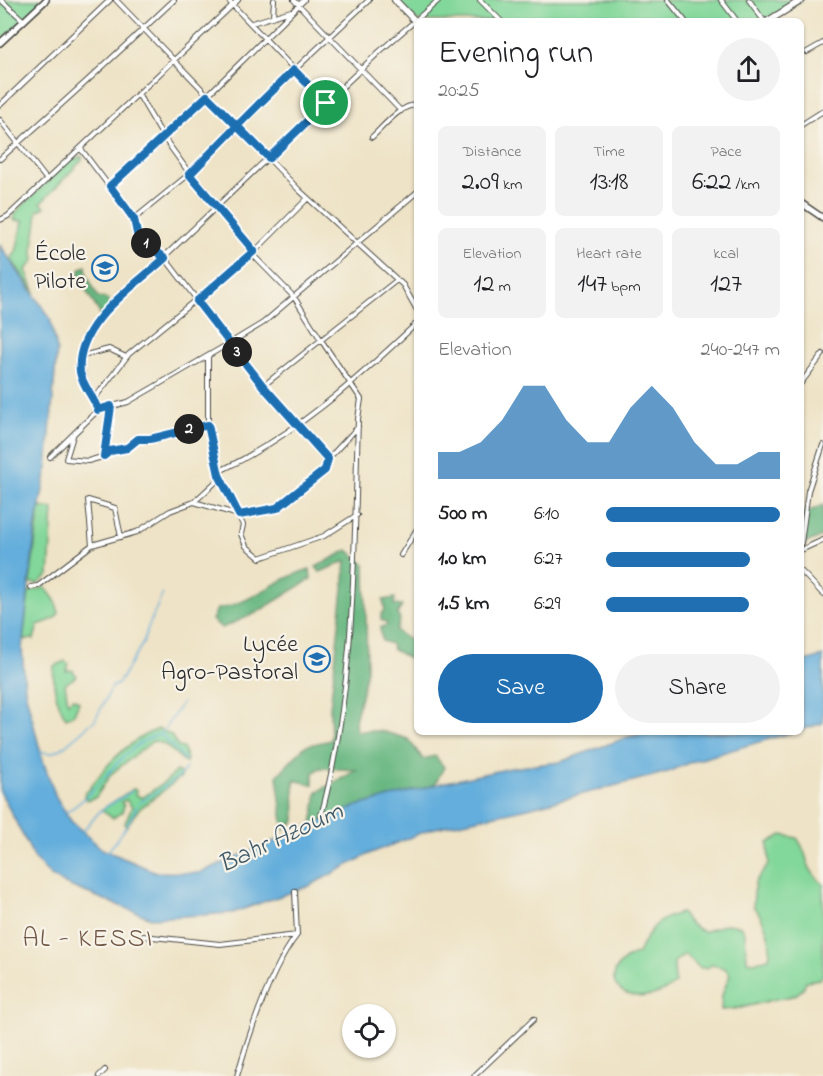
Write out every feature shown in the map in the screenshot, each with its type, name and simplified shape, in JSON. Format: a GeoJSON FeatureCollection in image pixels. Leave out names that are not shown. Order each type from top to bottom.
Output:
{"type":"FeatureCollection","features":[{"type":"Feature","properties":{"kind":"main road"},"geometry":{"type":"LineString","coordinates":[[394,0],[414,20]]}},
{"type":"Feature","properties":{"kind":"main road"},"geometry":{"type":"LineString","coordinates":[[773,18],[802,0]]}},
{"type":"Feature","properties":{"kind":"street"},"geometry":{"type":"LineString","coordinates":[[2,0],[24,21]]}},
{"type":"Feature","properties":{"kind":"street"},"geometry":{"type":"LineString","coordinates":[[0,43],[46,0]]}},
{"type":"Feature","properties":{"kind":"street"},"geometry":{"type":"LineString","coordinates":[[0,105],[110,0]]}},
{"type":"Feature","properties":{"kind":"street"},"geometry":{"type":"LineString","coordinates":[[116,0],[308,198],[407,289],[414,304]]}},
{"type":"Feature","properties":{"kind":"street"},"geometry":{"type":"LineString","coordinates":[[0,159],[63,105],[99,68],[174,0]]}},
{"type":"Feature","properties":{"kind":"street"},"geometry":{"type":"LineString","coordinates":[[228,0],[266,37],[326,103]]}},
{"type":"Feature","properties":{"kind":"street"},"geometry":{"type":"LineString","coordinates":[[0,220],[8,216],[81,149],[238,0]]}},
{"type":"Feature","properties":{"kind":"street"},"geometry":{"type":"LineString","coordinates":[[273,16],[274,0]]}},
{"type":"Feature","properties":{"kind":"street"},"geometry":{"type":"LineString","coordinates":[[294,0],[401,111]]}},
{"type":"Feature","properties":{"kind":"street"},"geometry":{"type":"LineString","coordinates":[[110,186],[164,138],[304,0]]}},
{"type":"Feature","properties":{"kind":"street"},"geometry":{"type":"LineString","coordinates":[[134,219],[189,174],[329,36],[369,0]]}},
{"type":"Feature","properties":{"kind":"street"},"geometry":{"type":"LineString","coordinates":[[420,18],[439,0]]}},
{"type":"Feature","properties":{"kind":"street"},"geometry":{"type":"LineString","coordinates":[[480,0],[498,18]]}},
{"type":"Feature","properties":{"kind":"street"},"geometry":{"type":"LineString","coordinates":[[668,0],[682,18]]}},
{"type":"Feature","properties":{"kind":"street"},"geometry":{"type":"LineString","coordinates":[[721,0],[735,18]]}},
{"type":"Feature","properties":{"kind":"street"},"geometry":{"type":"LineString","coordinates":[[749,0],[762,18]]}},
{"type":"Feature","properties":{"kind":"street"},"geometry":{"type":"LineString","coordinates":[[785,0],[790,7]]}},
{"type":"Feature","properties":{"kind":"street"},"geometry":{"type":"LineString","coordinates":[[252,23],[293,10]]}},
{"type":"Feature","properties":{"kind":"street"},"geometry":{"type":"LineString","coordinates":[[98,410],[81,373],[82,356],[90,333],[103,315],[361,70],[414,24]]}},
{"type":"Feature","properties":{"kind":"street"},"geometry":{"type":"LineString","coordinates":[[807,52],[823,43]]}},
{"type":"Feature","properties":{"kind":"street"},"geometry":{"type":"LineString","coordinates":[[138,94],[189,174],[219,206],[253,252],[294,297],[361,396],[358,427],[357,515],[348,649],[336,752],[321,816]]}},
{"type":"Feature","properties":{"kind":"street"},"geometry":{"type":"LineString","coordinates":[[372,137],[401,111],[414,105]]}},
{"type":"Feature","properties":{"kind":"street"},"geometry":{"type":"LineString","coordinates":[[804,123],[823,111]]}},
{"type":"Feature","properties":{"kind":"street"},"geometry":{"type":"LineString","coordinates":[[0,120],[47,180]]}},
{"type":"Feature","properties":{"kind":"street"},"geometry":{"type":"LineString","coordinates":[[81,149],[134,219],[138,238],[165,258],[263,386],[328,459]]}},
{"type":"Feature","properties":{"kind":"street"},"geometry":{"type":"LineString","coordinates":[[50,457],[73,436],[88,416],[98,410],[128,402],[263,323],[414,194]]}},
{"type":"Feature","properties":{"kind":"street"},"geometry":{"type":"LineString","coordinates":[[94,399],[126,357],[197,301],[253,252],[308,198]]}},
{"type":"Feature","properties":{"kind":"street"},"geometry":{"type":"LineString","coordinates":[[804,205],[823,219]]}},
{"type":"Feature","properties":{"kind":"street"},"geometry":{"type":"LineString","coordinates":[[263,386],[398,280]]}},
{"type":"Feature","properties":{"kind":"street"},"geometry":{"type":"LineString","coordinates":[[220,471],[258,453],[297,425],[351,384],[414,326]]}},
{"type":"Feature","properties":{"kind":"street"},"geometry":{"type":"LineString","coordinates":[[82,356],[109,349],[126,357]]}},
{"type":"Feature","properties":{"kind":"street"},"geometry":{"type":"LineString","coordinates":[[208,355],[208,425],[220,478],[243,525],[241,534],[247,550],[264,558],[324,536],[357,515]]}},
{"type":"Feature","properties":{"kind":"street"},"geometry":{"type":"LineString","coordinates":[[804,379],[822,357]]}},
{"type":"Feature","properties":{"kind":"street"},"geometry":{"type":"LineString","coordinates":[[104,456],[111,406]]}},
{"type":"Feature","properties":{"kind":"street"},"geometry":{"type":"LineString","coordinates":[[73,436],[66,459],[88,460],[104,456],[110,451],[127,448],[138,439],[150,439],[208,425]]}},
{"type":"Feature","properties":{"kind":"street"},"geometry":{"type":"LineString","coordinates":[[194,502],[239,515],[277,508],[325,470],[328,459],[358,427]]}},
{"type":"Feature","properties":{"kind":"street"},"geometry":{"type":"LineString","coordinates":[[804,521],[808,491],[823,445]]}},
{"type":"Feature","properties":{"kind":"street"},"geometry":{"type":"LineString","coordinates":[[31,587],[38,586],[92,545],[136,532],[168,512],[194,502],[220,478]]}},
{"type":"Feature","properties":{"kind":"street"},"geometry":{"type":"LineString","coordinates":[[92,545],[88,500],[114,507],[121,537]]}},
{"type":"Feature","properties":{"kind":"street"},"geometry":{"type":"LineString","coordinates":[[401,555],[414,534]]}},
{"type":"Feature","properties":{"kind":"street"},"geometry":{"type":"LineString","coordinates":[[804,549],[823,540]]}},
{"type":"Feature","properties":{"kind":"street"},"geometry":{"type":"LineString","coordinates":[[804,574],[823,594]]}},
{"type":"Feature","properties":{"kind":"street"},"geometry":{"type":"LineString","coordinates":[[237,1076],[285,952],[297,935],[295,891]]}},
{"type":"Feature","properties":{"kind":"street"},"geometry":{"type":"LineString","coordinates":[[143,936],[220,944],[297,935]]}},
{"type":"Feature","properties":{"kind":"street"},"geometry":{"type":"LineString","coordinates":[[474,1076],[534,1019]]}},
{"type":"Feature","properties":{"kind":"street"},"geometry":{"type":"LineString","coordinates":[[99,1076],[105,1070]]}},
{"type":"Feature","properties":{"kind":"green space"},"geometry":{"type":"Polygon","coordinates":[[[0,0],[46,0],[0,43],[0,0]]]}},
{"type":"Feature","properties":{"kind":"green space"},"geometry":{"type":"Polygon","coordinates":[[[395,0],[802,0],[773,18],[414,18],[395,0]]]}},
{"type":"Feature","properties":{"kind":"green space"},"geometry":{"type":"Polygon","coordinates":[[[82,156],[82,160],[41,203],[45,207],[37,211],[33,246],[34,260],[26,270],[35,293],[11,259],[16,252],[23,221],[14,220],[15,213],[67,162],[82,156]]]}},
{"type":"Feature","properties":{"kind":"green space"},"geometry":{"type":"Polygon","coordinates":[[[86,266],[87,275],[98,297],[108,299],[113,309],[106,318],[102,317],[78,277],[81,268],[86,266]]]}},
{"type":"Feature","properties":{"kind":"green space"},"geometry":{"type":"Polygon","coordinates":[[[823,505],[823,536],[804,544],[804,514],[823,505]]]}},
{"type":"Feature","properties":{"kind":"green space"},"geometry":{"type":"Polygon","coordinates":[[[40,507],[53,509],[49,575],[38,584],[30,583],[40,507]]]}},
{"type":"Feature","properties":{"kind":"green space"},"geometry":{"type":"Polygon","coordinates":[[[348,550],[365,565],[367,670],[355,721],[356,731],[381,731],[408,739],[423,759],[435,756],[444,767],[434,786],[328,823],[312,825],[317,792],[357,770],[320,768],[313,773],[313,785],[294,780],[295,821],[284,830],[277,776],[305,746],[331,740],[330,708],[346,561],[320,572],[316,567],[348,550]]]}},
{"type":"Feature","properties":{"kind":"green space"},"geometry":{"type":"Polygon","coordinates":[[[310,569],[311,579],[256,613],[222,628],[212,620],[217,609],[242,601],[286,578],[310,569]]]}},
{"type":"Feature","properties":{"kind":"green space"},"geometry":{"type":"Polygon","coordinates":[[[45,587],[55,600],[59,613],[54,619],[38,625],[34,639],[23,640],[29,592],[45,587]]]}},
{"type":"Feature","properties":{"kind":"green space"},"geometry":{"type":"Polygon","coordinates":[[[395,598],[394,605],[402,606],[397,614],[400,619],[396,631],[414,643],[414,661],[392,649],[391,644],[382,641],[380,628],[387,625],[381,620],[381,614],[385,610],[383,600],[395,598]]]}},
{"type":"Feature","properties":{"kind":"green space"},"geometry":{"type":"Polygon","coordinates":[[[65,661],[69,664],[66,671],[72,670],[77,676],[65,684],[68,702],[74,698],[79,702],[74,714],[66,718],[54,687],[54,666],[65,661]]]}},
{"type":"Feature","properties":{"kind":"green space"},"geometry":{"type":"Polygon","coordinates":[[[159,729],[171,735],[178,747],[183,748],[186,763],[164,744],[153,741],[111,774],[96,797],[87,800],[84,797],[85,791],[89,790],[102,771],[119,754],[129,745],[159,729]]]}},
{"type":"Feature","properties":{"kind":"green space"},"geometry":{"type":"Polygon","coordinates":[[[176,771],[182,774],[181,777],[138,810],[126,827],[125,823],[132,807],[126,800],[121,802],[124,806],[122,812],[113,818],[101,810],[133,789],[137,790],[135,794],[142,798],[176,771]]]}},
{"type":"Feature","properties":{"kind":"green space"},"geometry":{"type":"Polygon","coordinates":[[[782,835],[797,838],[812,872],[823,884],[823,974],[820,979],[806,981],[801,991],[793,996],[742,1008],[721,1010],[722,995],[730,975],[726,969],[713,964],[707,968],[700,968],[685,954],[674,962],[675,984],[658,993],[643,997],[630,995],[620,990],[615,981],[615,972],[623,962],[638,953],[650,932],[659,922],[681,913],[690,924],[703,932],[726,924],[741,926],[745,933],[747,961],[754,962],[769,958],[770,944],[767,930],[753,906],[755,882],[769,864],[768,843],[782,835]]]}},
{"type":"Feature","properties":{"kind":"water","name":"Bahr Azoum"},"geometry":{"type":"Polygon","coordinates":[[[0,245],[50,318],[57,349],[47,469],[36,525],[22,649],[25,690],[42,758],[56,797],[71,821],[102,849],[156,872],[199,873],[357,806],[442,783],[511,768],[560,762],[628,737],[637,735],[783,735],[691,762],[668,772],[524,809],[431,829],[369,854],[309,886],[232,913],[151,918],[67,885],[51,876],[35,859],[0,791],[0,245]]]}},
{"type":"Feature","properties":{"kind":"water"},"geometry":{"type":"Polygon","coordinates":[[[823,656],[823,723],[804,729],[804,661],[823,656]]]}},
{"type":"Feature","properties":{"kind":"waterway"},"geometry":{"type":"LineString","coordinates":[[40,752],[51,753],[61,749],[95,720],[112,687],[118,684],[143,643],[163,593]]}},
{"type":"Feature","properties":{"kind":"waterway"},"geometry":{"type":"LineString","coordinates":[[66,812],[78,804],[134,747],[161,734],[183,702]]}},
{"type":"Feature","properties":{"kind":"waterway"},"geometry":{"type":"LineString","coordinates":[[161,734],[185,760]]}},
{"type":"Feature","properties":{"kind":"waterway"},"geometry":{"type":"LineString","coordinates":[[107,853],[126,827],[138,804],[180,776],[186,768]]}},
{"type":"Feature","properties":{"kind":"waterway"},"geometry":{"type":"LineString","coordinates":[[82,832],[101,810],[132,791]]}},
{"type":"Feature","properties":{"kind":"place","name":"École Pilote"},"geometry":{"type":"Point","coordinates":[105,268]}},
{"type":"Feature","properties":{"kind":"place","name":"Lycée Agro-Pastoral"},"geometry":{"type":"Point","coordinates":[317,659]}},
{"type":"Feature","properties":{"kind":"district","name":"AL - KESSI"},"geometry":{"type":"Point","coordinates":[88,940]}},
{"type":"Feature","properties":{"kind":"route"},"geometry":{"type":"LineString","coordinates":[[326,103],[269,158],[237,126],[207,96],[154,148],[110,186],[134,219],[138,238],[165,258],[103,315],[85,344],[80,370],[82,377],[98,410],[111,406],[104,456],[110,451],[127,448],[133,440],[150,439],[208,425],[208,433],[220,471],[219,475],[239,515],[277,508],[325,470],[328,459],[263,386],[197,301],[254,251],[219,206],[189,174],[193,171],[237,126],[257,105],[294,70],[326,103]]}}]}
